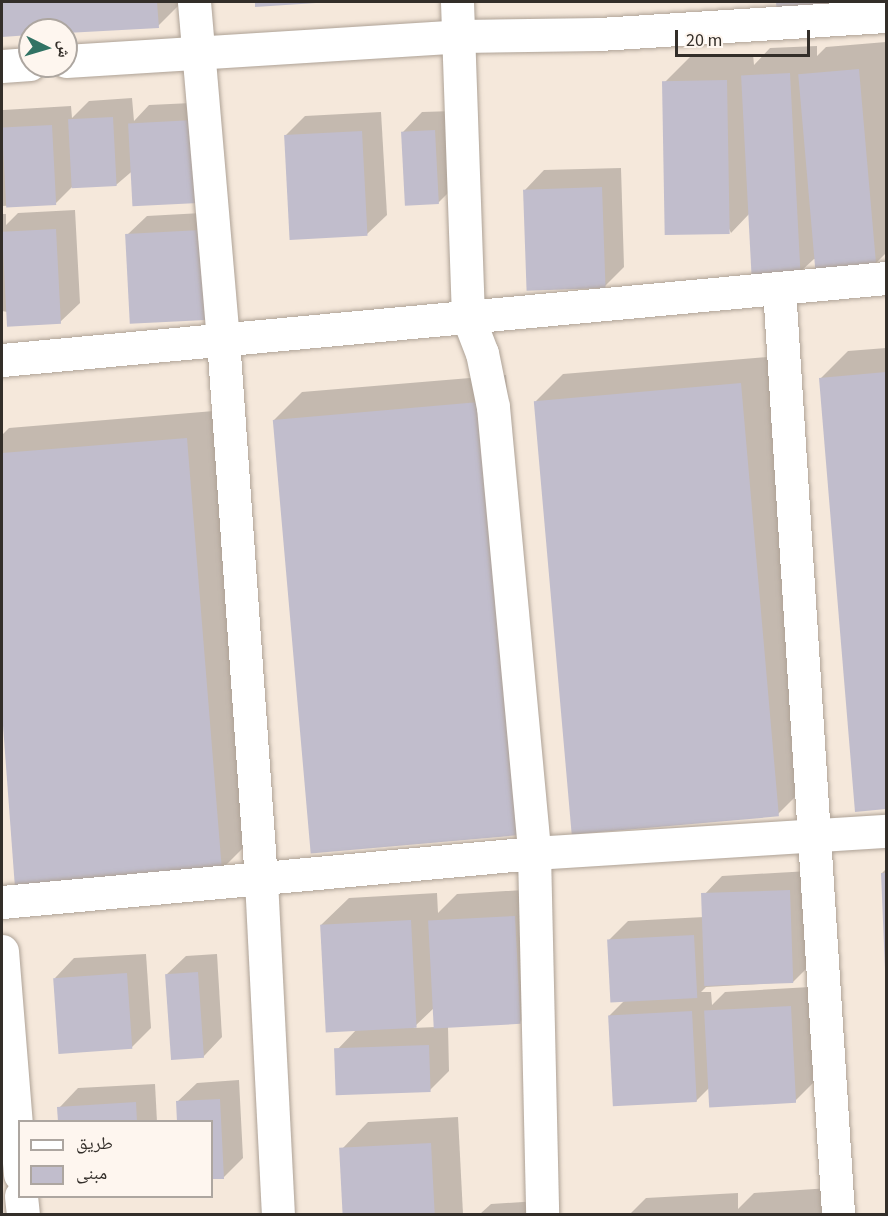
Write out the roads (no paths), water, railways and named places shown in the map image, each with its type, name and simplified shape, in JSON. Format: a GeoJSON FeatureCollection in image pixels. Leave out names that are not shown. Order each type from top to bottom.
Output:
{"type":"FeatureCollection","features":[{"type":"Feature","properties":{"kind":"street"},"geometry":{"type":"LineString","coordinates":[[194,2],[223,339],[261,880],[278,1215]]}},
{"type":"Feature","properties":{"kind":"street"},"geometry":{"type":"LineString","coordinates":[[457,2],[460,36],[468,317],[482,353],[493,406],[534,853],[542,1215]]}},
{"type":"Feature","properties":{"kind":"street"},"geometry":{"type":"LineString","coordinates":[[78,60],[460,36],[754,14],[886,16]]}},
{"type":"Feature","properties":{"kind":"street"},"geometry":{"type":"LineString","coordinates":[[2,66],[18,65]]}},
{"type":"Feature","properties":{"kind":"street"},"geometry":{"type":"LineString","coordinates":[[2,360],[886,278]]}},
{"type":"Feature","properties":{"kind":"street"},"geometry":{"type":"LineString","coordinates":[[779,288],[816,834],[838,1215]]}},
{"type":"Feature","properties":{"kind":"street"},"geometry":{"type":"LineString","coordinates":[[2,902],[261,880],[534,853],[886,831]]}},
{"type":"Feature","properties":{"kind":"street"},"geometry":{"type":"LineString","coordinates":[[2,951],[18,1149]]}},
{"type":"Feature","properties":{"kind":"street"},"geometry":{"type":"LineString","coordinates":[[21,1198],[23,1215]]}}]}
